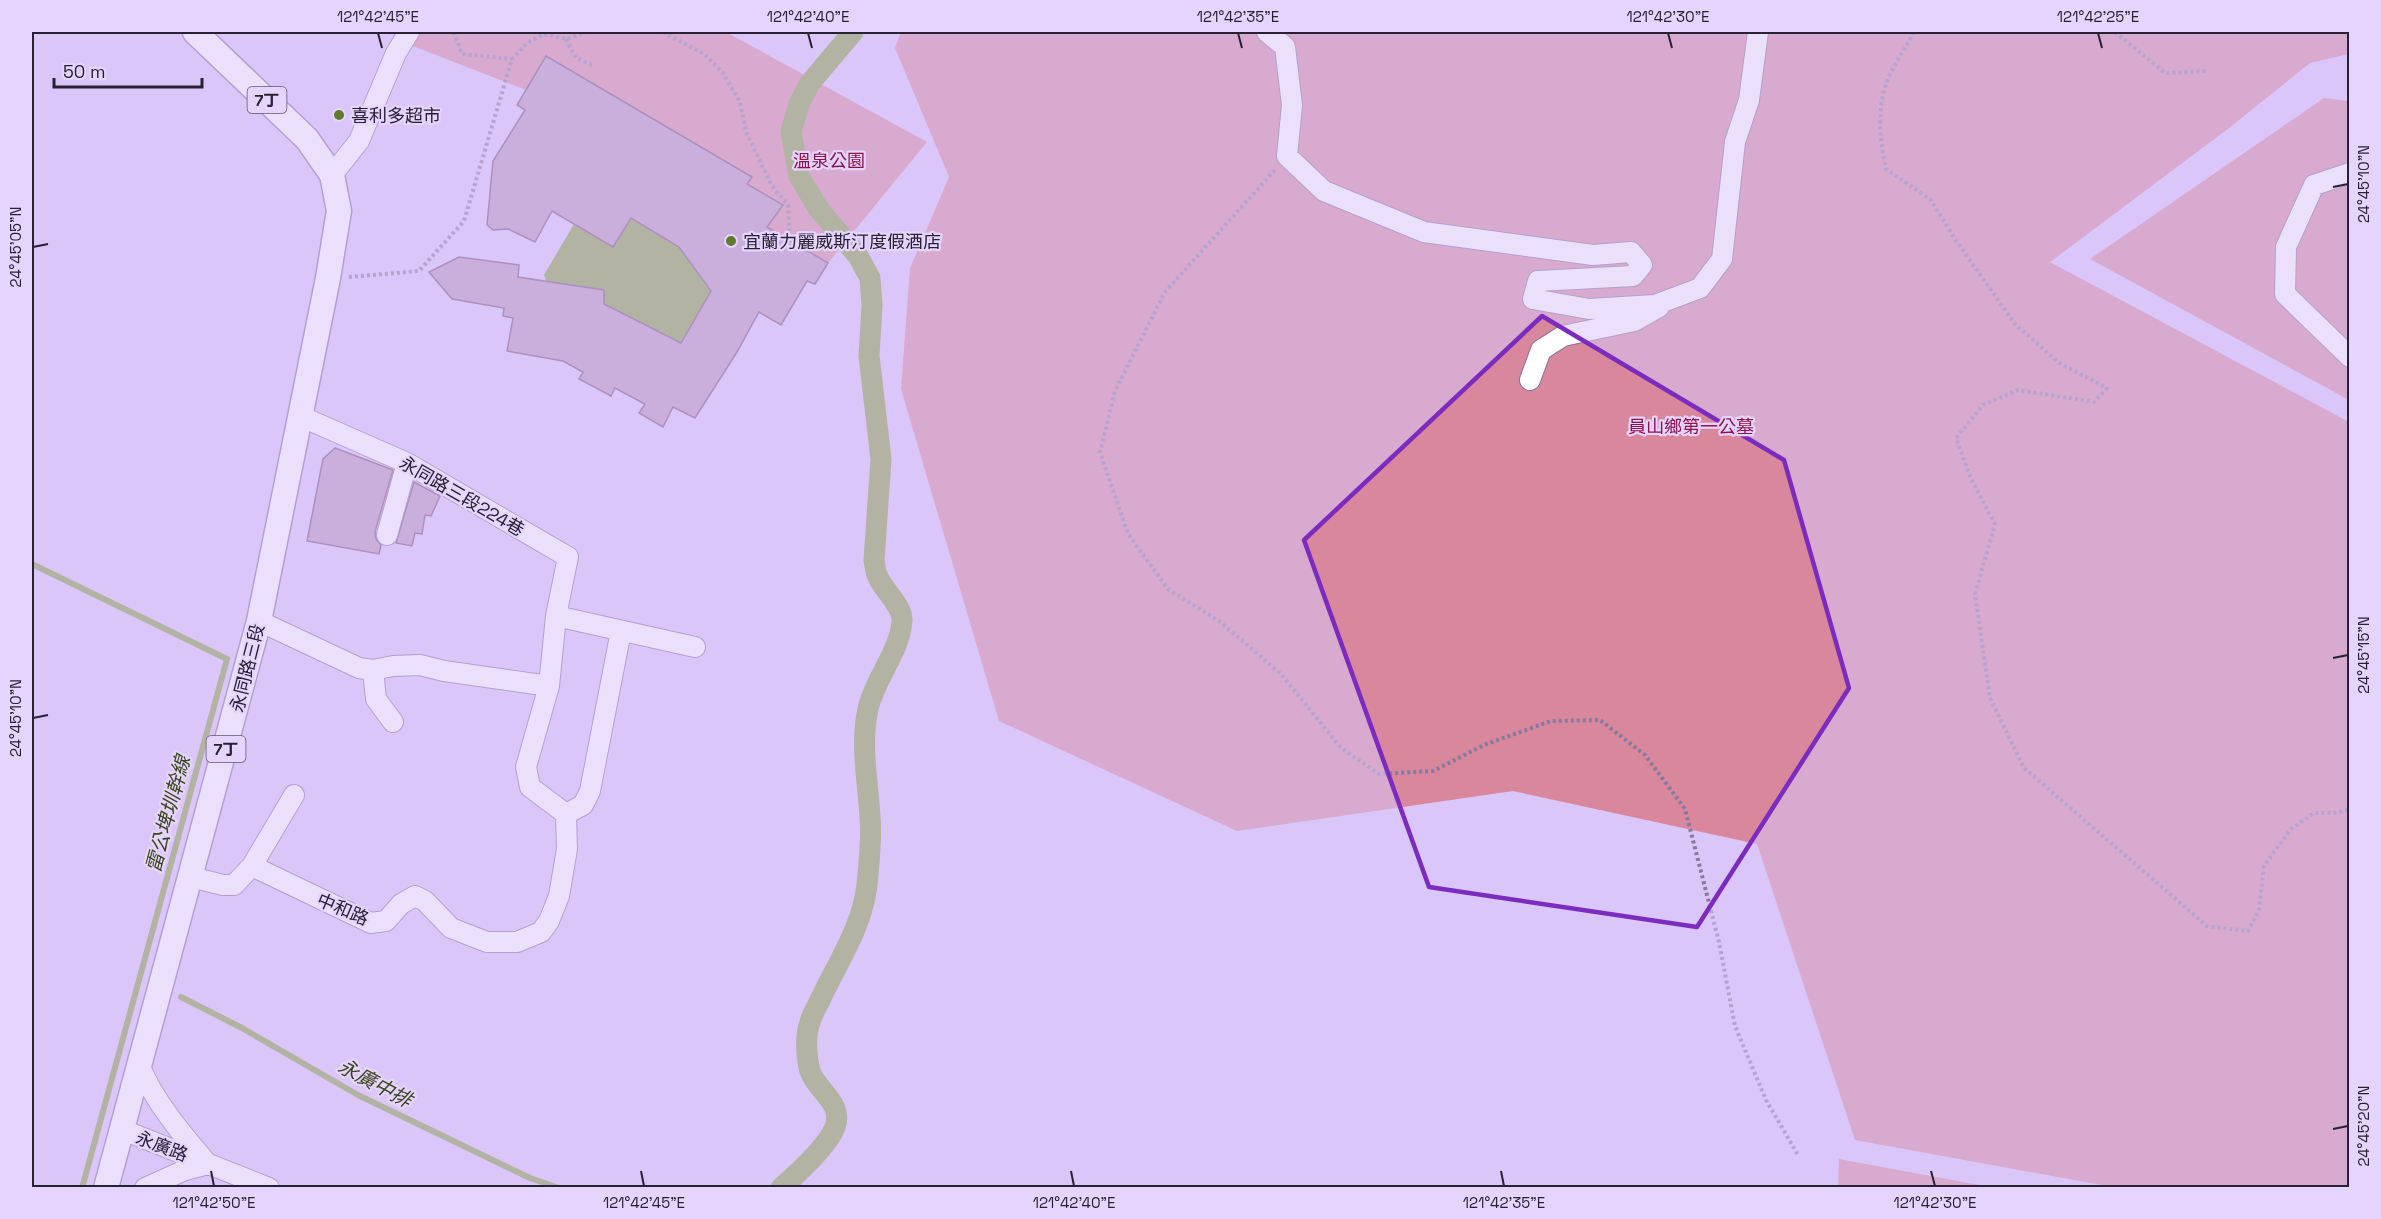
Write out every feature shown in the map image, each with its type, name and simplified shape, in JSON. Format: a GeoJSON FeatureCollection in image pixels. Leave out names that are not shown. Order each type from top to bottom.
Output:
{"type":"FeatureCollection","features":[{"type":"Feature","properties":{"kind":"main road","name":"7丁"},"geometry":{"type":"LineString","coordinates":[[195,32],[307,139],[332,175]]}},
{"type":"Feature","properties":{"kind":"main road","name":"永同路三段"},"geometry":{"type":"LineString","coordinates":[[106,1188],[259,621],[328,279],[339,212],[332,175]]}},
{"type":"Feature","properties":{"kind":"street"},"geometry":{"type":"LineString","coordinates":[[332,175],[359,141],[396,53],[409,32]]}},
{"type":"Feature","properties":{"kind":"street"},"geometry":{"type":"LineString","coordinates":[[1267,32],[1285,47],[1292,105],[1287,156],[1324,191],[1424,232],[1593,255],[1631,252],[1642,265],[1633,276],[1538,281],[1533,299],[1589,309],[1655,305],[1674,298],[1700,288],[1722,259],[1736,142],[1749,100],[1758,32]]}},
{"type":"Feature","properties":{"kind":"street"},"geometry":{"type":"LineString","coordinates":[[2349,173],[2314,185],[2286,247],[2285,294],[2349,357]]}},
{"type":"Feature","properties":{"kind":"street"},"geometry":{"type":"LineString","coordinates":[[1530,380],[1541,350],[1563,336],[1634,321],[1674,298]]}},
{"type":"Feature","properties":{"kind":"street","name":"永同路三段224巷"},"geometry":{"type":"LineString","coordinates":[[300,416],[407,463],[568,557],[556,616]]}},
{"type":"Feature","properties":{"kind":"street"},"geometry":{"type":"LineString","coordinates":[[387,535],[407,463]]}},
{"type":"Feature","properties":{"kind":"street"},"geometry":{"type":"LineString","coordinates":[[621,631],[590,791],[583,805],[566,814],[530,787],[526,767],[549,686],[556,616],[694,647]]}},
{"type":"Feature","properties":{"kind":"street"},"geometry":{"type":"LineString","coordinates":[[259,621],[359,668],[373,670],[393,666],[420,665],[444,671],[549,686]]}},
{"type":"Feature","properties":{"kind":"street"},"geometry":{"type":"LineString","coordinates":[[373,670],[376,699],[393,722]]}},
{"type":"Feature","properties":{"kind":"street"},"geometry":{"type":"LineString","coordinates":[[191,877],[223,885],[234,885],[252,866],[294,795]]}},
{"type":"Feature","properties":{"kind":"street","name":"中和路"},"geometry":{"type":"LineString","coordinates":[[252,866],[371,923],[386,921],[401,904],[415,896],[425,901],[451,927],[487,942],[517,942],[541,932],[559,896],[567,849],[566,814]]}},
{"type":"Feature","properties":{"kind":"street"},"geometry":{"type":"LineString","coordinates":[[140,1067],[150,1088],[191,1145],[208,1164],[185,1170],[145,1188]]}},
{"type":"Feature","properties":{"kind":"street","name":"永廣路"},"geometry":{"type":"LineString","coordinates":[[123,1130],[269,1188]]}},
{"type":"Feature","properties":{"kind":"path"},"geometry":{"type":"LineString","coordinates":[[454,32],[462,54],[512,59]]}},
{"type":"Feature","properties":{"kind":"path"},"geometry":{"type":"LineString","coordinates":[[328,279],[419,271],[464,221],[512,59],[528,42],[544,34],[566,39],[587,32]]}},
{"type":"Feature","properties":{"kind":"path"},"geometry":{"type":"LineString","coordinates":[[663,32],[704,54],[723,73],[740,102],[746,132],[772,186],[788,205],[790,241]]}},
{"type":"Feature","properties":{"kind":"path"},"geometry":{"type":"LineString","coordinates":[[1914,32],[1890,75],[1881,113],[1880,142],[1887,169],[1931,200],[1955,239],[2015,324],[2059,363],[2108,388],[2094,402],[2018,390],[1983,405],[1956,438],[1971,478],[1995,524],[1975,594],[1990,698],[2024,768],[2207,926],[2248,931],[2259,909],[2264,866],[2291,829],[2314,813],[2336,813],[2349,809]]}},
{"type":"Feature","properties":{"kind":"path"},"geometry":{"type":"LineString","coordinates":[[2115,32],[2165,73],[2208,72]]}},
{"type":"Feature","properties":{"kind":"path"},"geometry":{"type":"LineString","coordinates":[[566,39],[576,58],[594,66]]}},
{"type":"Feature","properties":{"kind":"path"},"geometry":{"type":"LineString","coordinates":[[1287,156],[1165,292],[1115,391],[1100,452],[1128,534],[1168,589],[1219,621],[1281,674],[1341,748],[1378,774],[1433,771],[1484,746],[1551,721],[1600,720],[1645,755],[1685,809],[1719,942],[1735,1026],[1766,1100],[1798,1155]]}},
{"type":"Feature","properties":{"kind":"highlighted area"},"geometry":{"type":"Polygon","coordinates":[[[1542,316],[1784,460],[1849,688],[1697,927],[1429,887],[1304,540],[1542,316]]]}},
{"type":"Feature","properties":{"kind":"green space","name":"溫泉公園"},"geometry":{"type":"Polygon","coordinates":[[[419,32],[726,32],[927,142],[828,263],[767,227],[782,205],[546,56],[526,90],[410,45],[419,32]]]}},
{"type":"Feature","properties":{"kind":"green space","name":"員山鄉第一公墓"},"geometry":{"type":"Polygon","coordinates":[[[901,32],[2349,32],[2349,54],[2310,63],[2229,128],[2050,262],[2349,422],[2349,1187],[2112,1187],[1855,1140],[1757,844],[1513,791],[1237,831],[999,721],[901,389],[910,268],[949,177],[895,48],[901,32]]]}},
{"type":"Feature","properties":{"kind":"green space"},"geometry":{"type":"Polygon","coordinates":[[[2324,98],[2349,101],[2349,400],[2090,259],[2324,98]]]}},
{"type":"Feature","properties":{"kind":"green space"},"geometry":{"type":"Polygon","coordinates":[[[1839,1159],[1990,1187],[1838,1187],[1839,1159]]]}},
{"type":"Feature","properties":{"kind":"shaded area"},"geometry":{"type":"Polygon","coordinates":[[[631,218],[679,247],[711,291],[681,343],[604,304],[604,290],[546,281],[544,275],[574,224],[631,218]]]}},
{"type":"Feature","properties":{"kind":"building","name":"宜蘭力麗威斯汀度假酒店"},"geometry":{"type":"Polygon","coordinates":[[[546,56],[752,177],[747,184],[783,205],[767,227],[828,263],[815,284],[807,281],[781,325],[759,312],[737,352],[695,418],[673,407],[663,427],[639,413],[645,404],[615,388],[611,396],[579,379],[583,372],[563,361],[507,351],[513,318],[503,316],[504,308],[452,299],[429,272],[459,257],[519,265],[518,277],[604,290],[604,304],[681,343],[711,291],[679,247],[631,218],[613,247],[552,211],[535,242],[508,229],[493,230],[487,225],[493,161],[525,110],[517,105],[546,56]]]}},
{"type":"Feature","properties":{"kind":"building"},"geometry":{"type":"Polygon","coordinates":[[[335,448],[393,470],[375,532],[376,539],[381,545],[379,554],[307,541],[323,459],[335,448]]]}},
{"type":"Feature","properties":{"kind":"building"},"geometry":{"type":"Polygon","coordinates":[[[414,482],[440,496],[431,516],[425,515],[422,534],[415,533],[412,546],[396,543],[414,482]]]}},
{"type":"Feature","properties":{"kind":"waterway"},"geometry":{"type":"LineString","coordinates":[[781,1188],[819,1151],[831,1135],[837,1118],[833,1104],[810,1071],[807,1034],[812,1016],[855,929],[864,900],[871,834],[865,750],[866,723],[871,698],[897,642],[902,620],[896,603],[877,575],[874,560],[881,459],[869,356],[872,305],[870,278],[858,256],[818,208],[799,176],[791,132],[799,104],[810,83],[853,32]]}},
{"type":"Feature","properties":{"kind":"waterway","name":"雷公埤圳幹線"},"geometry":{"type":"LineString","coordinates":[[32,564],[227,659],[82,1188]]}},
{"type":"Feature","properties":{"kind":"waterway","name":"永廣中排"},"geometry":{"type":"LineString","coordinates":[[181,997],[242,1028],[358,1095],[530,1178],[559,1188]]}},
{"type":"Feature","properties":{"kind":"place","name":"喜利多超市"},"geometry":{"type":"Point","coordinates":[339,115]}},
{"type":"Feature","properties":{"kind":"place","name":"宜蘭力麗威斯汀度假酒店"},"geometry":{"type":"Point","coordinates":[731,241]}}]}
